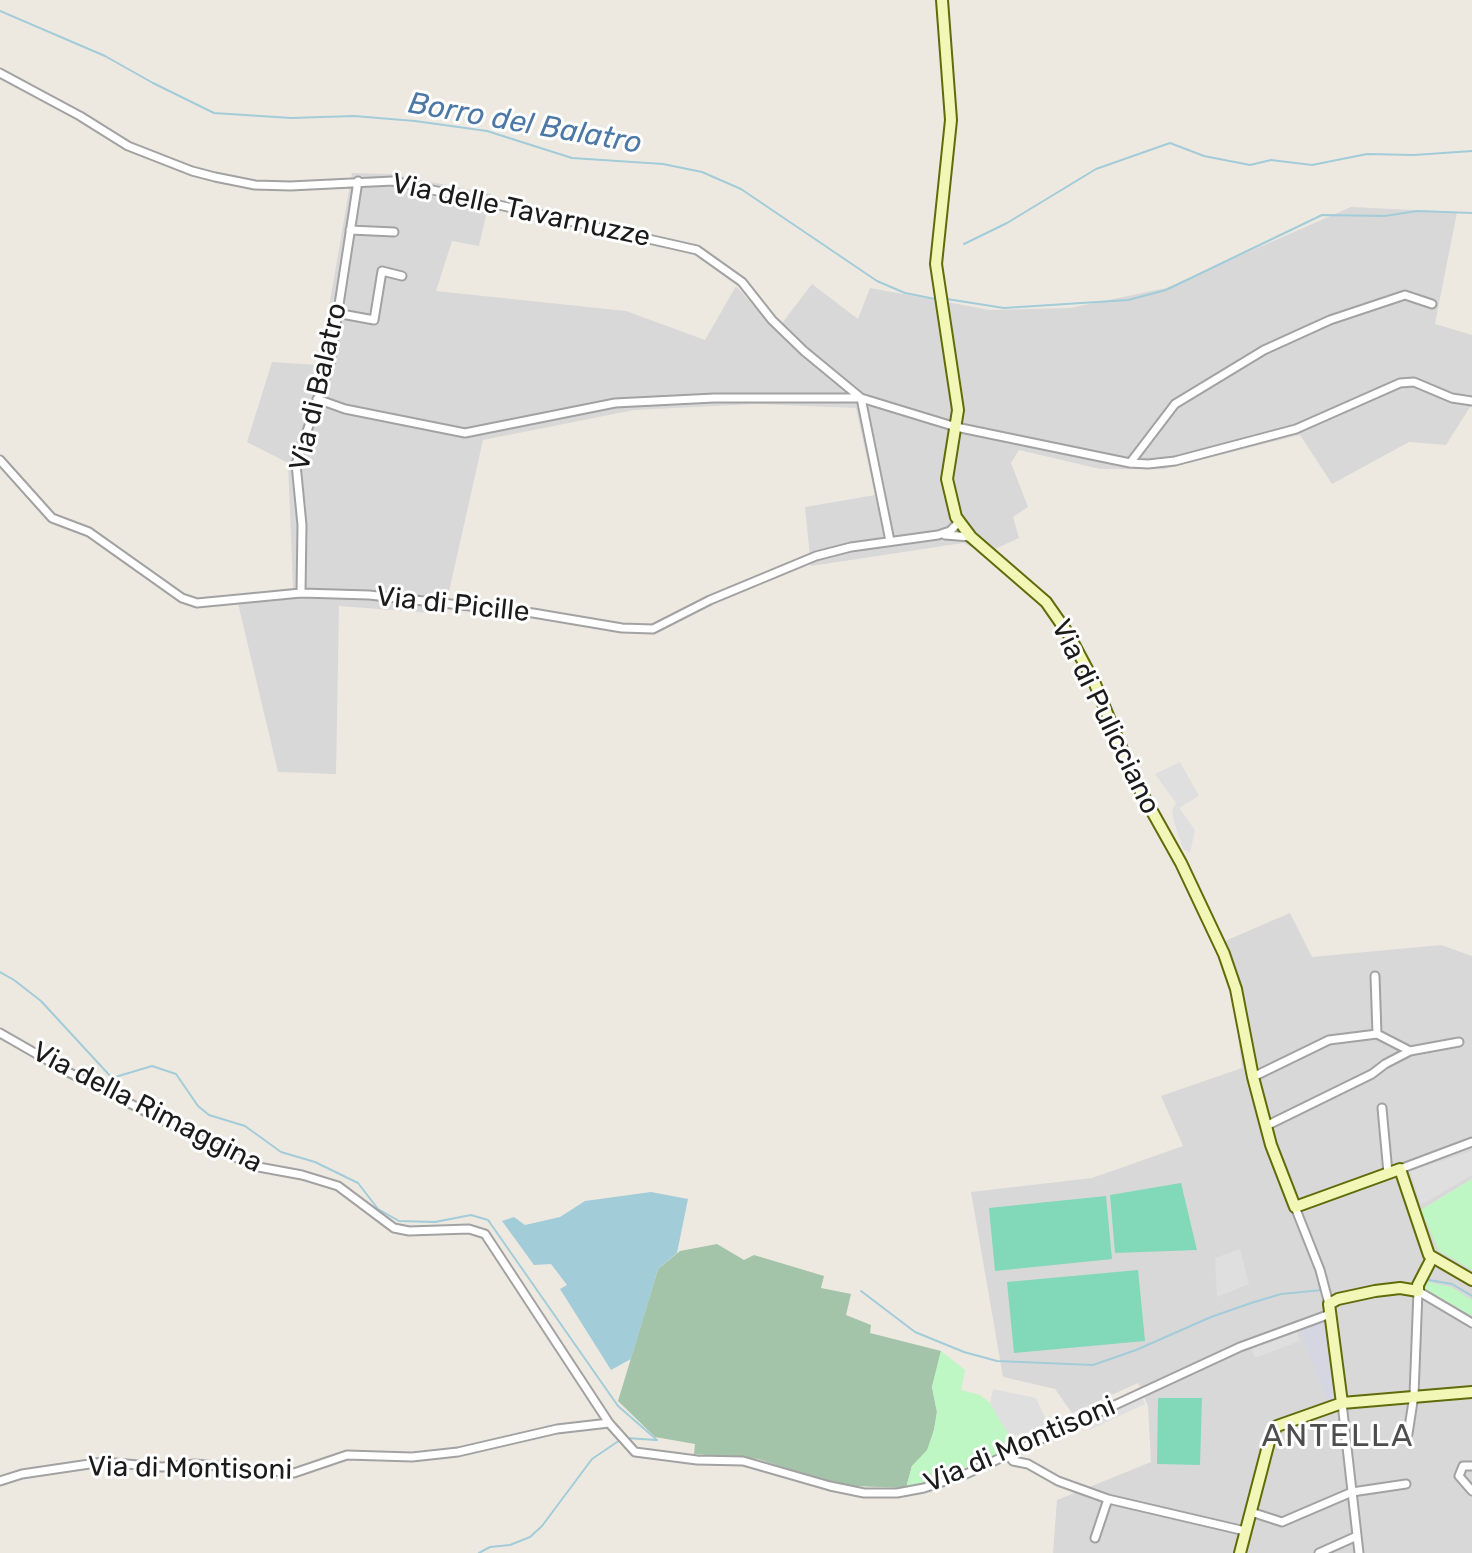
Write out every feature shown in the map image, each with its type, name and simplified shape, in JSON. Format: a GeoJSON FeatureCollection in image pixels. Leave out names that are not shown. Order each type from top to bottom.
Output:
{"type":"FeatureCollection","features":[{"type":"Feature","properties":{"kind":"street","name":"Via di Pulicciano"},"geometry":{"type":"LineString","coordinates":[[942,0],[951,120],[936,264],[958,410],[948,490],[959,522],[971,537],[1046,602],[1059,619],[1086,666],[1134,779],[1177,855],[1224,954],[1236,989],[1266,1126],[1320,1270],[1330,1309]]}},
{"type":"Feature","properties":{"kind":"street","name":"Via delle Tavarnuzze"},"geometry":{"type":"LineString","coordinates":[[0,73],[128,146],[192,171],[255,185],[393,181],[697,250],[742,282],[772,320],[861,398],[956,427],[1130,463],[1175,461],[1296,429],[1400,383],[1414,382],[1452,398],[1472,401]]}},
{"type":"Feature","properties":{"kind":"street","name":"Via di Balatro"},"geometry":{"type":"LineString","coordinates":[[301,593],[302,525],[296,464],[330,363],[358,181]]}},
{"type":"Feature","properties":{"kind":"street"},"geometry":{"type":"LineString","coordinates":[[350,230],[394,232]]}},
{"type":"Feature","properties":{"kind":"street"},"geometry":{"type":"LineString","coordinates":[[336,313],[374,320],[382,271],[402,276]]}},
{"type":"Feature","properties":{"kind":"street"},"geometry":{"type":"LineString","coordinates":[[1130,463],[1175,404],[1264,350],[1330,320],[1405,295],[1432,304]]}},
{"type":"Feature","properties":{"kind":"street"},"geometry":{"type":"LineString","coordinates":[[317,399],[345,409],[455,433],[475,433],[615,403],[714,398],[861,398],[890,541]]}},
{"type":"Feature","properties":{"kind":"street","name":"Via di Picille"},"geometry":{"type":"LineString","coordinates":[[0,460],[52,518],[89,532],[188,601],[301,593],[369,595],[533,613],[622,628],[653,629],[710,600],[816,556],[851,547],[938,535],[971,537]]}},
{"type":"Feature","properties":{"kind":"street","name":"Via di Picille"},"geometry":{"type":"LineString","coordinates":[[938,535],[950,531],[959,522]]}},
{"type":"Feature","properties":{"kind":"street"},"geometry":{"type":"LineString","coordinates":[[1375,976],[1377,1034]]}},
{"type":"Feature","properties":{"kind":"street","name":"Via della Rimaggina"},"geometry":{"type":"LineString","coordinates":[[0,1033],[68,1072],[253,1166],[302,1175],[338,1186],[394,1228],[409,1231],[469,1229],[485,1234],[609,1423]]}},
{"type":"Feature","properties":{"kind":"street"},"geometry":{"type":"LineString","coordinates":[[1253,1077],[1329,1040],[1377,1034],[1410,1051]]}},
{"type":"Feature","properties":{"kind":"street"},"geometry":{"type":"LineString","coordinates":[[1266,1126],[1372,1074],[1410,1051],[1459,1042]]}},
{"type":"Feature","properties":{"kind":"street"},"geometry":{"type":"LineString","coordinates":[[1382,1108],[1388,1173]]}},
{"type":"Feature","properties":{"kind":"street"},"geometry":{"type":"LineString","coordinates":[[1295,1207],[1472,1142]]}},
{"type":"Feature","properties":{"kind":"street"},"geometry":{"type":"LineString","coordinates":[[1400,1169],[1432,1258],[1472,1280]]}},
{"type":"Feature","properties":{"kind":"street"},"geometry":{"type":"LineString","coordinates":[[1408,1434],[1414,1395],[1418,1285],[1432,1258]]}},
{"type":"Feature","properties":{"kind":"street"},"geometry":{"type":"LineString","coordinates":[[1359,1553],[1330,1309],[1338,1299],[1400,1288],[1418,1291],[1472,1323]]}},
{"type":"Feature","properties":{"kind":"street","name":"Via di Montisoni"},"geometry":{"type":"LineString","coordinates":[[0,1481],[22,1474],[103,1462],[162,1467],[195,1464],[294,1473],[347,1455],[412,1457],[458,1452],[557,1429],[609,1423],[635,1452],[697,1460],[743,1461],[830,1486],[864,1493],[897,1493],[966,1474],[1240,1347],[1330,1309]]}},
{"type":"Feature","properties":{"kind":"street"},"geometry":{"type":"LineString","coordinates":[[1240,1553],[1272,1431],[1285,1422],[1342,1403],[1472,1392]]}},
{"type":"Feature","properties":{"kind":"street"},"geometry":{"type":"LineString","coordinates":[[1007,1454],[1013,1461],[1028,1464],[1058,1481],[1108,1499],[1245,1531]]}},
{"type":"Feature","properties":{"kind":"street"},"geometry":{"type":"LineString","coordinates":[[1472,1466],[1463,1466],[1459,1476],[1472,1491]]}},
{"type":"Feature","properties":{"kind":"street"},"geometry":{"type":"LineString","coordinates":[[1251,1512],[1282,1522],[1352,1492],[1406,1484]]}},
{"type":"Feature","properties":{"kind":"street"},"geometry":{"type":"LineString","coordinates":[[1095,1538],[1108,1499]]}},
{"type":"Feature","properties":{"kind":"street"},"geometry":{"type":"LineString","coordinates":[[1319,1553],[1357,1536]]}},
{"type":"Feature","properties":{"kind":"shaded area"},"geometry":{"type":"Polygon","coordinates":[[[352,173],[392,174],[491,194],[479,246],[452,241],[436,291],[626,311],[705,340],[736,286],[776,331],[812,284],[858,319],[870,288],[990,310],[1070,308],[1166,288],[1351,207],[1457,212],[1435,324],[1472,335],[1472,404],[1446,445],[1409,442],[1332,484],[1300,435],[1164,469],[1100,469],[1019,450],[1011,463],[1028,507],[1013,517],[1019,538],[986,553],[963,543],[811,566],[805,507],[875,495],[856,408],[756,404],[634,410],[483,440],[444,614],[339,606],[336,774],[278,772],[236,595],[293,588],[288,463],[247,442],[272,362],[319,365],[352,173]]]}},
{"type":"Feature","properties":{"kind":"shaded area"},"geometry":{"type":"Polygon","coordinates":[[[1180,762],[1199,796],[1179,808],[1195,830],[1190,853],[1183,849],[1174,822],[1172,810],[1176,803],[1155,774],[1180,762]]]}},
{"type":"Feature","properties":{"kind":"shaded area"},"geometry":{"type":"Polygon","coordinates":[[[1290,913],[1312,957],[1441,945],[1472,956],[1472,1179],[1421,1210],[1472,1269],[1472,1553],[1053,1553],[1057,1500],[1151,1462],[1148,1406],[1138,1383],[1072,1413],[1055,1389],[1003,1377],[971,1192],[1092,1178],[1183,1146],[1161,1096],[1242,1068],[1231,980],[1218,944],[1290,913]]]}},
{"type":"Feature","properties":{"kind":"shaded area"},"geometry":{"type":"Polygon","coordinates":[[[1472,1151],[1472,1175],[1421,1205],[1410,1171],[1472,1151]]]}},
{"type":"Feature","properties":{"kind":"shaded area"},"geometry":{"type":"Polygon","coordinates":[[[1240,1249],[1249,1284],[1217,1297],[1215,1258],[1240,1249]]]}},
{"type":"Feature","properties":{"kind":"shaded area"},"geometry":{"type":"Polygon","coordinates":[[[1330,1314],[1342,1403],[1330,1407],[1298,1325],[1330,1314]]]}},
{"type":"Feature","properties":{"kind":"shaded area"},"geometry":{"type":"Polygon","coordinates":[[[1297,1332],[1300,1341],[1255,1358],[1251,1348],[1297,1332]]]}},
{"type":"Feature","properties":{"kind":"shaded area"},"geometry":{"type":"Polygon","coordinates":[[[993,1389],[1036,1398],[1049,1426],[1010,1437],[990,1403],[993,1389]]]}},
{"type":"Feature","properties":{"kind":"shaded area"},"geometry":{"type":"Polygon","coordinates":[[[1141,1393],[1145,1404],[1089,1430],[1083,1419],[1141,1393]]]}},
{"type":"Feature","properties":{"kind":"green space"},"geometry":{"type":"Polygon","coordinates":[[[1472,1179],[1472,1270],[1439,1251],[1421,1210],[1472,1179]]]}},
{"type":"Feature","properties":{"kind":"green space"},"geometry":{"type":"Polygon","coordinates":[[[1181,1183],[1197,1250],[1115,1253],[1110,1195],[1181,1183]]]}},
{"type":"Feature","properties":{"kind":"green space"},"geometry":{"type":"Polygon","coordinates":[[[1106,1196],[1112,1259],[995,1271],[989,1208],[1106,1196]]]}},
{"type":"Feature","properties":{"kind":"green space"},"geometry":{"type":"Polygon","coordinates":[[[717,1244],[744,1260],[754,1255],[824,1276],[821,1288],[851,1294],[846,1315],[871,1325],[870,1333],[941,1351],[932,1387],[937,1412],[934,1430],[928,1450],[912,1466],[906,1488],[827,1482],[758,1459],[694,1454],[695,1444],[655,1437],[618,1401],[658,1269],[680,1251],[717,1244]]]}},
{"type":"Feature","properties":{"kind":"green space"},"geometry":{"type":"Polygon","coordinates":[[[1138,1270],[1145,1341],[1014,1353],[1007,1282],[1138,1270]]]}},
{"type":"Feature","properties":{"kind":"green space"},"geometry":{"type":"Polygon","coordinates":[[[1427,1282],[1451,1287],[1472,1300],[1472,1316],[1425,1289],[1427,1282]]]}},
{"type":"Feature","properties":{"kind":"green space"},"geometry":{"type":"Polygon","coordinates":[[[941,1351],[965,1370],[961,1390],[980,1395],[990,1403],[1010,1437],[996,1455],[928,1483],[906,1488],[912,1466],[927,1450],[934,1430],[937,1412],[932,1387],[941,1351]]]}},
{"type":"Feature","properties":{"kind":"green space"},"geometry":{"type":"Polygon","coordinates":[[[1158,1398],[1202,1398],[1200,1465],[1157,1464],[1158,1398]]]}},
{"type":"Feature","properties":{"kind":"water"},"geometry":{"type":"Polygon","coordinates":[[[651,1192],[688,1199],[677,1253],[658,1269],[631,1359],[611,1370],[560,1289],[567,1285],[551,1264],[534,1265],[502,1221],[514,1217],[525,1225],[560,1217],[585,1201],[651,1192]]]}},
{"type":"Feature","properties":{"kind":"waterway","name":"Borro del Balatro"},"geometry":{"type":"LineString","coordinates":[[0,11],[105,56],[214,113],[291,118],[354,116],[415,121],[487,131],[572,158],[663,164],[702,172],[741,189],[877,281],[905,293],[935,299]]}},
{"type":"Feature","properties":{"kind":"waterway"},"geometry":{"type":"LineString","coordinates":[[964,244],[1007,223],[1096,169],[1170,143],[1204,156],[1250,165],[1271,160],[1312,165],[1367,154],[1472,151]]}},
{"type":"Feature","properties":{"kind":"waterway","name":"Borro del Balatro"},"geometry":{"type":"LineString","coordinates":[[947,299],[1004,308],[1128,300],[1166,290],[1322,215],[1385,216],[1417,211],[1472,213]]}},
{"type":"Feature","properties":{"kind":"waterway"},"geometry":{"type":"LineString","coordinates":[[0,972],[41,1001],[112,1078],[152,1066],[176,1074],[198,1106],[209,1115],[245,1126],[281,1152],[315,1162],[358,1183],[378,1209],[399,1221],[435,1222],[471,1215],[488,1220],[618,1406],[657,1440]]}},
{"type":"Feature","properties":{"kind":"waterway"},"geometry":{"type":"LineString","coordinates":[[1429,1280],[1452,1284],[1472,1296]]}},
{"type":"Feature","properties":{"kind":"waterway"},"geometry":{"type":"LineString","coordinates":[[861,1291],[915,1332],[964,1352],[997,1361],[1093,1365],[1251,1303],[1281,1294],[1322,1290]]}},
{"type":"Feature","properties":{"kind":"waterway"},"geometry":{"type":"LineString","coordinates":[[626,1438],[656,1440]]}},
{"type":"Feature","properties":{"kind":"waterway"},"geometry":{"type":"LineString","coordinates":[[479,1553],[490,1547],[510,1545],[530,1537],[542,1526],[592,1459],[620,1440]]}},
{"type":"Feature","properties":{"kind":"district","name":"ANTELLA"},"geometry":{"type":"Point","coordinates":[1338,1437]}}]}
